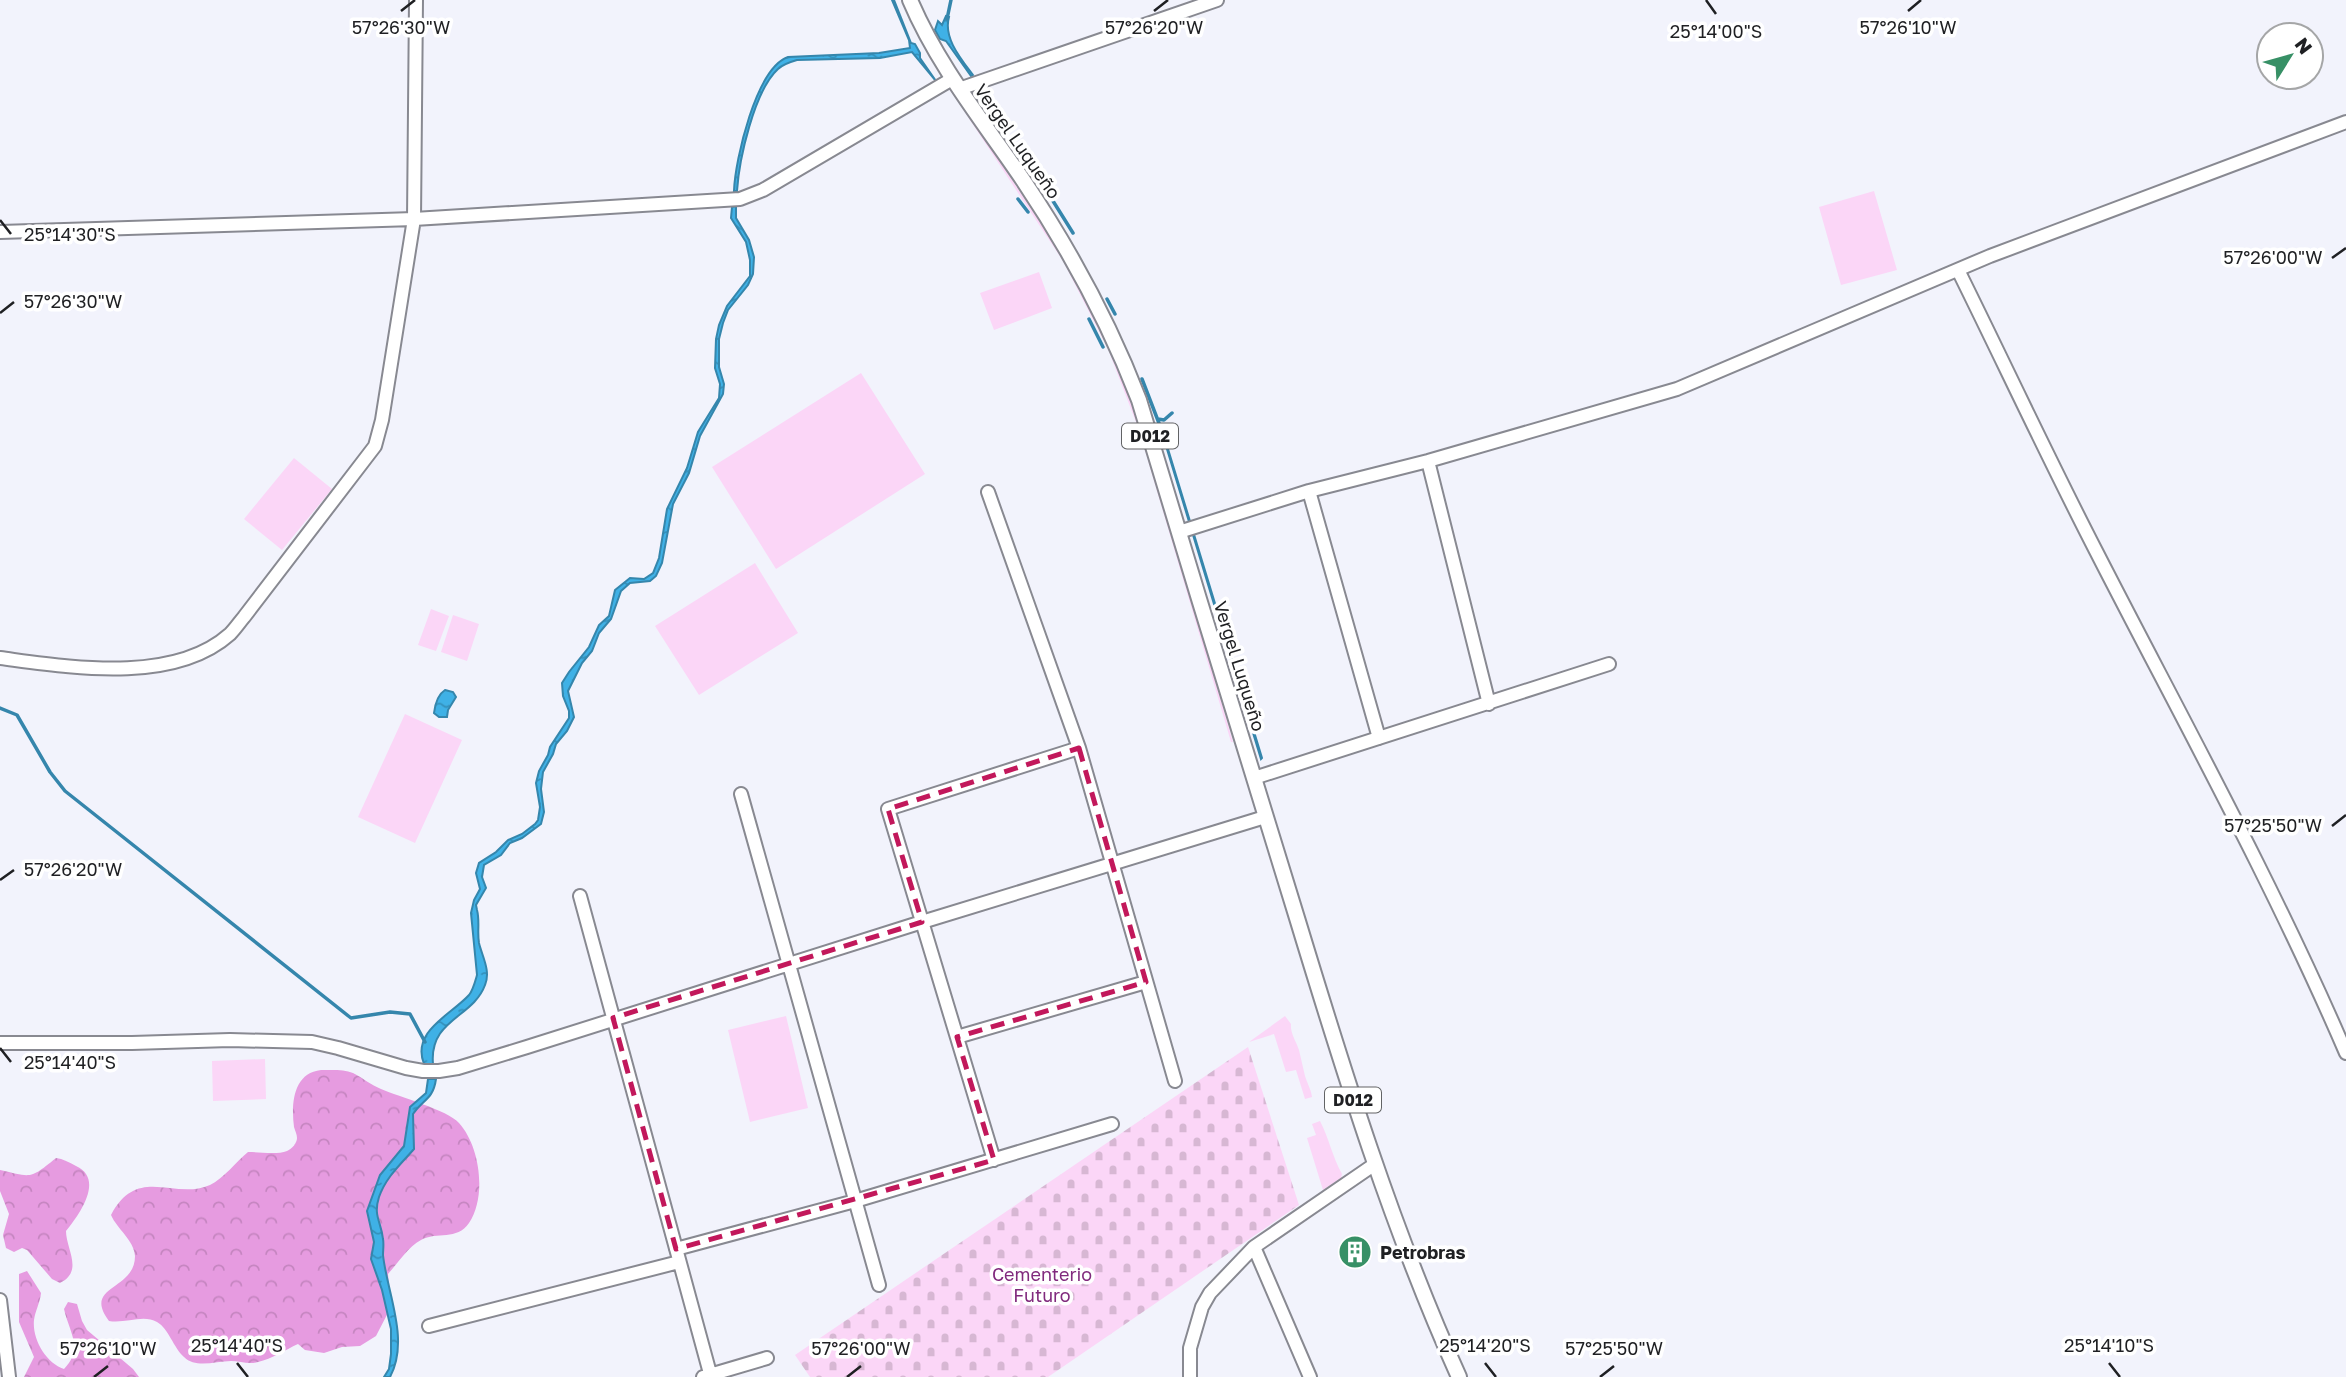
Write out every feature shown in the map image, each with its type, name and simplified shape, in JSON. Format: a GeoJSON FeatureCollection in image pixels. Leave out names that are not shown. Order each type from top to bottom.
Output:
{"type":"FeatureCollection","features":[{"type":"Feature","properties":{"kind":"main road","name":"Vergel Luqueño"},"geometry":{"type":"LineString","coordinates":[[911,0],[931,44],[1077,266],[1111,331],[1139,400],[1188,530],[1265,817],[1375,1164],[1418,1281],[1459,1377]]}},
{"type":"Feature","properties":{"kind":"street"},"geometry":{"type":"LineString","coordinates":[[0,658],[75,667],[114,668],[173,663],[190,657],[229,634],[375,446],[382,420],[414,219],[416,0]]}},
{"type":"Feature","properties":{"kind":"street"},"geometry":{"type":"LineString","coordinates":[[0,232],[414,219],[740,199],[763,190],[956,84],[1217,0]]}},
{"type":"Feature","properties":{"kind":"street"},"geometry":{"type":"LineString","coordinates":[[1188,530],[1309,491],[1428,461],[1676,389],[1958,270],[2346,122]]}},
{"type":"Feature","properties":{"kind":"street"},"geometry":{"type":"LineString","coordinates":[[1958,270],[2095,549],[2193,735],[2310,968],[2346,1053]]}},
{"type":"Feature","properties":{"kind":"street"},"geometry":{"type":"LineString","coordinates":[[1428,461],[1489,704]]}},
{"type":"Feature","properties":{"kind":"street"},"geometry":{"type":"LineString","coordinates":[[1309,491],[1379,738]]}},
{"type":"Feature","properties":{"kind":"street"},"geometry":{"type":"LineString","coordinates":[[988,492],[1079,748],[1175,1081]]}},
{"type":"Feature","properties":{"kind":"street"},"geometry":{"type":"LineString","coordinates":[[1254,778],[1609,664]]}},
{"type":"Feature","properties":{"kind":"street"},"geometry":{"type":"LineString","coordinates":[[994,1160],[888,809],[1079,748]]}},
{"type":"Feature","properties":{"kind":"street"},"geometry":{"type":"LineString","coordinates":[[741,794],[879,1285]]}},
{"type":"Feature","properties":{"kind":"street"},"geometry":{"type":"LineString","coordinates":[[0,1043],[230,1040],[312,1042],[423,1072],[458,1068],[1265,817]]}},
{"type":"Feature","properties":{"kind":"street"},"geometry":{"type":"LineString","coordinates":[[580,896],[708,1376],[767,1358]]}},
{"type":"Feature","properties":{"kind":"street"},"geometry":{"type":"LineString","coordinates":[[957,1038],[1146,982]]}},
{"type":"Feature","properties":{"kind":"street"},"geometry":{"type":"LineString","coordinates":[[429,1326],[677,1255],[1112,1124]]}},
{"type":"Feature","properties":{"kind":"street"},"geometry":{"type":"LineString","coordinates":[[1190,1377],[1190,1348],[1202,1307],[1210,1293],[1254,1247],[1375,1164]]}},
{"type":"Feature","properties":{"kind":"street"},"geometry":{"type":"LineString","coordinates":[[1254,1247],[1310,1377]]}},
{"type":"Feature","properties":{"kind":"street"},"geometry":{"type":"LineString","coordinates":[[0,1300],[9,1377]]}},
{"type":"Feature","properties":{"kind":"highlighted area"},"geometry":{"type":"Polygon","coordinates":[[[1079,748],[1146,982],[957,1037],[994,1160],[676,1249],[613,1018],[922,922],[888,809],[1079,748]]]}},
{"type":"Feature","properties":{"kind":"green space"},"geometry":{"type":"Polygon","coordinates":[[[902,0],[905,0],[965,109],[1065,260],[1110,348],[1141,429],[1233,742],[1139,430],[1108,349],[1063,261],[941,76],[902,0]]]}},
{"type":"Feature","properties":{"kind":"green space"},"geometry":{"type":"Polygon","coordinates":[[[1874,191],[1897,270],[1841,285],[1819,207],[1874,191]]]}},
{"type":"Feature","properties":{"kind":"green space"},"geometry":{"type":"Polygon","coordinates":[[[1039,272],[1052,308],[994,330],[980,293],[1039,272]]]}},
{"type":"Feature","properties":{"kind":"green space"},"geometry":{"type":"Polygon","coordinates":[[[861,373],[925,474],[776,569],[712,467],[861,373]]]}},
{"type":"Feature","properties":{"kind":"green space"},"geometry":{"type":"Polygon","coordinates":[[[294,458],[332,489],[282,550],[244,519],[294,458]]]}},
{"type":"Feature","properties":{"kind":"green space"},"geometry":{"type":"Polygon","coordinates":[[[755,563],[798,633],[699,695],[655,626],[755,563]]]}},
{"type":"Feature","properties":{"kind":"green space"},"geometry":{"type":"Polygon","coordinates":[[[431,609],[449,616],[436,651],[418,645],[431,609]]]}},
{"type":"Feature","properties":{"kind":"green space"},"geometry":{"type":"Polygon","coordinates":[[[453,615],[479,624],[467,661],[441,652],[453,615]]]}},
{"type":"Feature","properties":{"kind":"green space"},"geometry":{"type":"Polygon","coordinates":[[[405,714],[462,740],[415,843],[358,817],[405,714]]]}},
{"type":"Feature","properties":{"kind":"green space"},"geometry":{"type":"Polygon","coordinates":[[[786,1016],[808,1108],[750,1122],[728,1030],[786,1016]]]}},
{"type":"Feature","properties":{"kind":"green space"},"geometry":{"type":"Polygon","coordinates":[[[1285,1016],[1291,1024],[1312,1097],[1305,1099],[1296,1070],[1286,1072],[1274,1034],[1249,1042],[1285,1016]]]}},
{"type":"Feature","properties":{"kind":"green space","name":"Cementerio Futuro"},"geometry":{"type":"Polygon","coordinates":[[[1248,1047],[1299,1205],[1048,1377],[810,1377],[795,1355],[1248,1047]]]}},
{"type":"Feature","properties":{"kind":"green space"},"geometry":{"type":"Polygon","coordinates":[[[265,1059],[266,1099],[213,1101],[212,1061],[265,1059]]]}},
{"type":"Feature","properties":{"kind":"green space"},"geometry":{"type":"Polygon","coordinates":[[[321,1070],[353,1073],[377,1087],[453,1118],[472,1145],[479,1172],[475,1212],[464,1229],[453,1234],[421,1240],[407,1251],[388,1274],[391,1307],[376,1336],[360,1346],[342,1347],[324,1353],[305,1350],[298,1344],[255,1363],[231,1361],[200,1364],[184,1357],[157,1322],[146,1319],[109,1321],[102,1309],[102,1301],[105,1294],[127,1276],[133,1267],[135,1256],[132,1245],[111,1215],[122,1200],[133,1191],[145,1187],[197,1189],[215,1182],[248,1152],[278,1153],[289,1150],[297,1140],[293,1118],[299,1083],[312,1072],[321,1070]]]}},
{"type":"Feature","properties":{"kind":"green space"},"geometry":{"type":"Polygon","coordinates":[[[1320,1121],[1342,1174],[1341,1178],[1323,1190],[1307,1138],[1316,1135],[1312,1124],[1320,1121]]]}},
{"type":"Feature","properties":{"kind":"green space"},"geometry":{"type":"Polygon","coordinates":[[[56,1158],[84,1172],[89,1188],[83,1207],[66,1231],[72,1266],[67,1278],[60,1283],[52,1279],[27,1250],[22,1248],[14,1252],[6,1248],[3,1235],[9,1214],[0,1191],[0,1170],[30,1175],[56,1158]]]}},
{"type":"Feature","properties":{"kind":"green space"},"geometry":{"type":"Polygon","coordinates":[[[27,1271],[41,1293],[34,1320],[35,1335],[51,1361],[64,1369],[73,1354],[73,1340],[64,1309],[68,1302],[77,1304],[87,1330],[139,1377],[24,1377],[34,1357],[19,1322],[19,1274],[27,1271]]]}},
{"type":"Feature","properties":{"kind":"water"},"geometry":{"type":"Polygon","coordinates":[[[892,0],[911,43],[915,44],[920,58],[936,81],[912,52],[880,58],[797,60],[784,64],[769,79],[755,109],[741,162],[737,191],[734,191],[738,159],[749,116],[766,78],[788,57],[879,53],[910,48],[892,0]]]}},
{"type":"Feature","properties":{"kind":"water"},"geometry":{"type":"Polygon","coordinates":[[[946,16],[949,17],[951,40],[973,75],[971,76],[935,30],[938,21],[942,25],[946,16]]]}},
{"type":"Feature","properties":{"kind":"water"},"geometry":{"type":"Polygon","coordinates":[[[736,206],[736,218],[749,240],[754,257],[753,274],[748,285],[728,310],[723,323],[719,339],[719,367],[724,384],[723,394],[700,436],[689,473],[673,504],[662,563],[656,576],[650,581],[630,583],[621,591],[611,619],[599,633],[592,651],[582,663],[568,691],[574,717],[556,744],[543,772],[541,789],[544,812],[541,824],[510,843],[501,855],[484,865],[482,877],[486,888],[476,905],[479,943],[487,969],[487,980],[479,996],[438,1037],[433,1064],[424,1064],[421,1052],[428,1033],[469,995],[477,975],[471,913],[480,889],[476,873],[479,863],[538,820],[540,807],[536,783],[539,771],[550,747],[569,718],[562,683],[589,647],[599,625],[609,616],[615,590],[630,578],[644,579],[653,573],[659,558],[667,509],[687,468],[698,432],[719,398],[720,384],[715,368],[719,325],[727,306],[750,276],[746,242],[731,218],[732,207],[736,206]]]}},
{"type":"Feature","properties":{"kind":"water"},"geometry":{"type":"Polygon","coordinates":[[[1160,426],[1262,758],[1261,759],[1160,426]]]}},
{"type":"Feature","properties":{"kind":"water"},"geometry":{"type":"Polygon","coordinates":[[[445,690],[453,692],[456,697],[447,717],[439,717],[434,713],[435,707],[438,697],[445,690]]]}},
{"type":"Feature","properties":{"kind":"water"},"geometry":{"type":"Polygon","coordinates":[[[428,1079],[436,1079],[435,1086],[413,1114],[414,1149],[390,1177],[377,1204],[385,1270],[398,1332],[396,1363],[390,1377],[384,1377],[389,1369],[391,1329],[371,1259],[374,1242],[367,1211],[380,1175],[404,1146],[410,1107],[426,1093],[428,1079]]]}},
{"type":"Feature","properties":{"kind":"waterway"},"geometry":{"type":"LineString","coordinates":[[947,19],[951,0]]}},
{"type":"Feature","properties":{"kind":"waterway"},"geometry":{"type":"LineString","coordinates":[[1018,199],[1028,212]]}},
{"type":"Feature","properties":{"kind":"waterway"},"geometry":{"type":"LineString","coordinates":[[1053,201],[1073,233]]}},
{"type":"Feature","properties":{"kind":"waterway"},"geometry":{"type":"LineString","coordinates":[[1107,299],[1115,314]]}},
{"type":"Feature","properties":{"kind":"waterway"},"geometry":{"type":"LineString","coordinates":[[1089,319],[1103,347]]}},
{"type":"Feature","properties":{"kind":"waterway"},"geometry":{"type":"LineString","coordinates":[[1142,379],[1162,431]]}},
{"type":"Feature","properties":{"kind":"waterway"},"geometry":{"type":"LineString","coordinates":[[1158,419],[1164,420],[1172,413]]}},
{"type":"Feature","properties":{"kind":"waterway"},"geometry":{"type":"LineString","coordinates":[[0,708],[17,715],[50,772],[65,791],[351,1018],[390,1012],[410,1014],[425,1042]]}},
{"type":"Feature","properties":{"kind":"place","name":"Petrobras"},"geometry":{"type":"Point","coordinates":[1355,1252]}}]}
